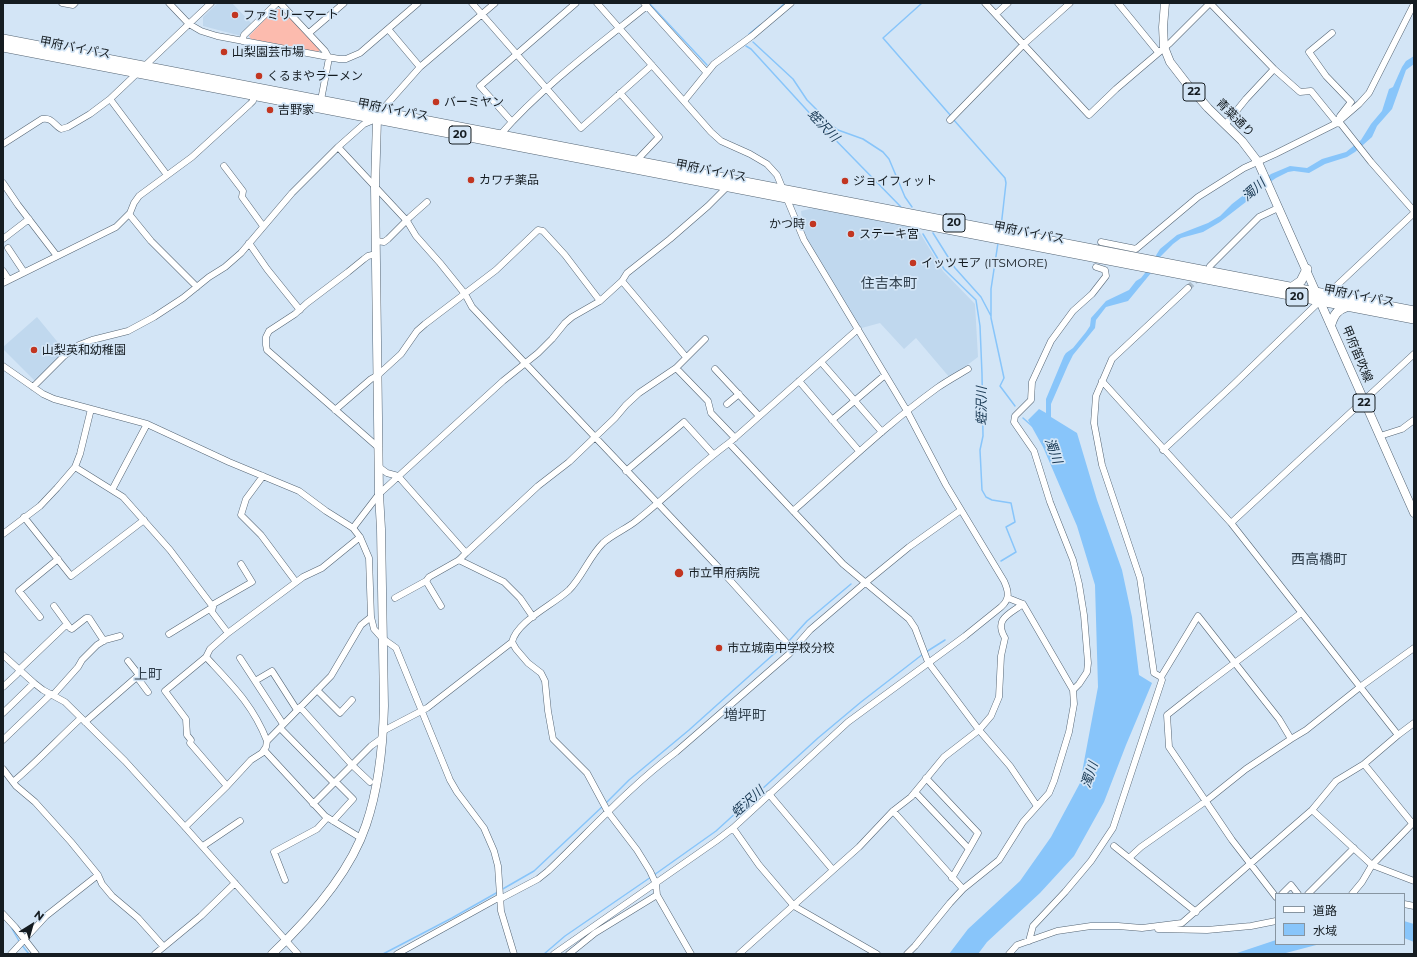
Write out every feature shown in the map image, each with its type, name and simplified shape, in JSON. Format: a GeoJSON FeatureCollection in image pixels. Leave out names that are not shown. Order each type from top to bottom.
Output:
{"type":"FeatureCollection","features":[{"type":"Feature","properties":{"kind":"highway","name":"甲府バイパス"},"geometry":{"type":"LineString","coordinates":[[3,39],[321,100],[379,115],[727,187],[784,194]]}},
{"type":"Feature","properties":{"kind":"highway","name":"甲府バイパス"},"geometry":{"type":"LineString","coordinates":[[3,46],[253,96],[500,135],[638,161],[784,194],[1028,241],[1122,263],[1180,274],[1414,311]]}},
{"type":"Feature","properties":{"kind":"highway","name":"甲府バイパス"},"geometry":{"type":"LineString","coordinates":[[1028,241],[1130,257],[1291,288],[1346,307],[1414,320]]}},
{"type":"Feature","properties":{"kind":"highway"},"geometry":{"type":"LineString","coordinates":[[1291,288],[1301,281],[1307,269]]}},
{"type":"Feature","properties":{"kind":"highway"},"geometry":{"type":"LineString","coordinates":[[1331,324],[1339,309],[1346,307]]}},
{"type":"Feature","properties":{"kind":"main road","name":"青葉通り"},"geometry":{"type":"LineString","coordinates":[[1165,3],[1161,49],[1187,84],[1242,141],[1259,163]]}},
{"type":"Feature","properties":{"kind":"main road"},"geometry":{"type":"LineString","coordinates":[[272,954],[286,941],[324,898],[347,866],[366,826],[377,784],[383,734],[384,706],[382,638],[382,529],[379,494],[375,187],[379,115]]}},
{"type":"Feature","properties":{"kind":"main road","name":"22"},"geometry":{"type":"LineString","coordinates":[[1259,163],[1307,269],[1318,297]]}},
{"type":"Feature","properties":{"kind":"main road","name":"甲府笛吹線"},"geometry":{"type":"LineString","coordinates":[[1318,297],[1414,513]]}},
{"type":"Feature","properties":{"kind":"street"},"geometry":{"type":"LineString","coordinates":[[62,3],[73,5],[75,3]]}},
{"type":"Feature","properties":{"kind":"street"},"geometry":{"type":"LineString","coordinates":[[169,3],[189,24],[201,31],[217,36],[329,58],[346,59],[354,56],[418,3]]}},
{"type":"Feature","properties":{"kind":"street"},"geometry":{"type":"LineString","coordinates":[[3,144],[42,119],[47,118],[51,120],[62,129],[68,127],[99,108],[146,66],[211,3]]}},
{"type":"Feature","properties":{"kind":"street"},"geometry":{"type":"LineString","coordinates":[[242,41],[244,35],[278,3],[309,33],[325,51],[329,58],[321,100]]}},
{"type":"Feature","properties":{"kind":"street"},"geometry":{"type":"LineString","coordinates":[[309,33],[344,3]]}},
{"type":"Feature","properties":{"kind":"street"},"geometry":{"type":"LineString","coordinates":[[472,3],[580,128],[652,65]]}},
{"type":"Feature","properties":{"kind":"street"},"geometry":{"type":"LineString","coordinates":[[33,387],[64,356],[79,345],[92,340],[128,331],[154,317],[183,298],[234,260],[292,193],[338,147],[364,124],[379,115],[420,67],[495,3]]}},
{"type":"Feature","properties":{"kind":"street"},"geometry":{"type":"LineString","coordinates":[[512,122],[480,86],[576,3]]}},
{"type":"Feature","properties":{"kind":"street"},"geometry":{"type":"LineString","coordinates":[[554,954],[563,952],[586,936],[655,882],[733,828],[768,794],[848,722],[927,659],[965,636],[1001,607],[1008,598],[1008,590],[1004,581],[946,485],[907,411],[804,240],[777,175],[767,164],[750,154],[720,141],[597,3]]}},
{"type":"Feature","properties":{"kind":"street"},"geometry":{"type":"LineString","coordinates":[[684,100],[714,64],[752,36],[791,3]]}},
{"type":"Feature","properties":{"kind":"street"},"geometry":{"type":"LineString","coordinates":[[985,3],[1089,115],[1210,3],[1274,69],[1300,92],[1310,91],[1414,212],[1331,291],[1318,297],[1234,384],[1163,450]]}},
{"type":"Feature","properties":{"kind":"street"},"geometry":{"type":"LineString","coordinates":[[996,14],[1008,3]]}},
{"type":"Feature","properties":{"kind":"street"},"geometry":{"type":"LineString","coordinates":[[950,120],[1024,44],[1070,3]]}},
{"type":"Feature","properties":{"kind":"street"},"geometry":{"type":"LineString","coordinates":[[1118,3],[1161,49]]}},
{"type":"Feature","properties":{"kind":"street"},"geometry":{"type":"LineString","coordinates":[[1101,242],[1136,250],[1198,197],[1244,168],[1259,163],[1339,123],[1369,92],[1414,4]]}},
{"type":"Feature","properties":{"kind":"street"},"geometry":{"type":"LineString","coordinates":[[500,135],[546,88],[620,28],[645,5],[707,73]]}},
{"type":"Feature","properties":{"kind":"street"},"geometry":{"type":"LineString","coordinates":[[388,29],[420,67]]}},
{"type":"Feature","properties":{"kind":"street"},"geometry":{"type":"LineString","coordinates":[[1332,33],[1309,52],[1326,76],[1351,102],[1340,116],[1339,123]]}},
{"type":"Feature","properties":{"kind":"street"},"geometry":{"type":"LineString","coordinates":[[1225,125],[1274,69]]}},
{"type":"Feature","properties":{"kind":"street"},"geometry":{"type":"LineString","coordinates":[[620,93],[659,137],[639,158],[638,161]]}},
{"type":"Feature","properties":{"kind":"street"},"geometry":{"type":"LineString","coordinates":[[3,271],[6,281],[116,227],[129,214],[139,196],[192,156],[253,101],[253,96]]}},
{"type":"Feature","properties":{"kind":"street"},"geometry":{"type":"LineString","coordinates":[[110,99],[167,176]]}},
{"type":"Feature","properties":{"kind":"street"},"geometry":{"type":"LineString","coordinates":[[338,147],[407,221],[416,236],[465,294],[472,307],[527,363],[594,437],[719,568],[792,649]]}},
{"type":"Feature","properties":{"kind":"street"},"geometry":{"type":"LineString","coordinates":[[224,166],[243,192],[242,197],[263,226]]}},
{"type":"Feature","properties":{"kind":"street"},"geometry":{"type":"LineString","coordinates":[[3,183],[57,256]]}},
{"type":"Feature","properties":{"kind":"street"},"geometry":{"type":"LineString","coordinates":[[353,528],[379,494],[503,381],[527,363],[552,339],[565,323],[572,317],[600,301],[622,281],[627,273],[697,216],[727,187]]}},
{"type":"Feature","properties":{"kind":"street"},"geometry":{"type":"LineString","coordinates":[[376,242],[384,242],[388,239],[427,202]]}},
{"type":"Feature","properties":{"kind":"street"},"geometry":{"type":"LineString","coordinates":[[1210,266],[1259,217],[1278,206]]}},
{"type":"Feature","properties":{"kind":"street"},"geometry":{"type":"LineString","coordinates":[[129,214],[151,241],[196,287]]}},
{"type":"Feature","properties":{"kind":"street"},"geometry":{"type":"LineString","coordinates":[[3,240],[29,219]]}},
{"type":"Feature","properties":{"kind":"street"},"geometry":{"type":"LineString","coordinates":[[335,410],[401,354],[417,331],[440,311],[465,294],[503,264],[538,230],[543,230],[600,301]]}},
{"type":"Feature","properties":{"kind":"street"},"geometry":{"type":"LineString","coordinates":[[249,242],[267,269],[300,310]]}},
{"type":"Feature","properties":{"kind":"street"},"geometry":{"type":"LineString","coordinates":[[8,248],[24,272]]}},
{"type":"Feature","properties":{"kind":"street"},"geometry":{"type":"LineString","coordinates":[[376,254],[364,258],[295,314],[269,331],[266,337],[266,345],[268,350],[379,448]]}},
{"type":"Feature","properties":{"kind":"street"},"geometry":{"type":"LineString","coordinates":[[1073,690],[1087,672],[1088,663],[1084,615],[1079,584],[1073,560],[1050,502],[1034,451],[1014,422],[1015,416],[1031,400],[1032,382],[1050,341],[1073,311],[1092,294],[1106,276],[1105,270],[1096,267]]}},
{"type":"Feature","properties":{"kind":"street"},"geometry":{"type":"LineString","coordinates":[[622,281],[686,357]]}},
{"type":"Feature","properties":{"kind":"street"},"geometry":{"type":"LineString","coordinates":[[1161,677],[1154,673],[1140,578],[1102,465],[1094,423],[1096,396],[1112,359],[1188,288]]}},
{"type":"Feature","properties":{"kind":"street"},"geometry":{"type":"LineString","coordinates":[[314,804],[383,734],[427,708],[512,642],[516,631],[569,589],[596,551],[605,542],[634,522],[713,454],[735,438],[858,330]]}},
{"type":"Feature","properties":{"kind":"street"},"geometry":{"type":"LineString","coordinates":[[395,598],[426,581],[429,577],[459,560],[529,494],[559,471],[639,393],[676,368],[705,339]]}},
{"type":"Feature","properties":{"kind":"street"},"geometry":{"type":"LineString","coordinates":[[1231,523],[1414,354]]}},
{"type":"Feature","properties":{"kind":"street"},"geometry":{"type":"LineString","coordinates":[[821,362],[882,432]]}},
{"type":"Feature","properties":{"kind":"street"},"geometry":{"type":"LineString","coordinates":[[3,366],[43,394],[54,399],[147,424],[229,462],[298,491],[353,528],[366,548],[369,558],[371,617],[374,629],[382,638],[396,648],[450,780],[457,792],[484,828],[489,838],[498,866],[501,911],[514,954]]}},
{"type":"Feature","properties":{"kind":"street"},"geometry":{"type":"LineString","coordinates":[[676,368],[708,402],[712,413],[735,438]]}},
{"type":"Feature","properties":{"kind":"street"},"geometry":{"type":"LineString","coordinates":[[715,369],[759,416]]}},
{"type":"Feature","properties":{"kind":"street"},"geometry":{"type":"LineString","coordinates":[[793,511],[859,451],[907,411],[938,387],[968,369]]}},
{"type":"Feature","properties":{"kind":"street"},"geometry":{"type":"LineString","coordinates":[[832,420],[885,375]]}},
{"type":"Feature","properties":{"kind":"street"},"geometry":{"type":"LineString","coordinates":[[1102,381],[1252,548],[1301,613],[1398,735]]}},
{"type":"Feature","properties":{"kind":"street"},"geometry":{"type":"LineString","coordinates":[[799,382],[859,451]]}},
{"type":"Feature","properties":{"kind":"street"},"geometry":{"type":"LineString","coordinates":[[727,404],[739,394]]}},
{"type":"Feature","properties":{"kind":"street"},"geometry":{"type":"LineString","coordinates":[[3,534],[44,502],[75,467],[80,454],[91,409]]}},
{"type":"Feature","properties":{"kind":"street"},"geometry":{"type":"LineString","coordinates":[[1380,436],[1402,428],[1414,420]]}},
{"type":"Feature","properties":{"kind":"street"},"geometry":{"type":"LineString","coordinates":[[626,471],[684,422],[713,454]]}},
{"type":"Feature","properties":{"kind":"street"},"geometry":{"type":"LineString","coordinates":[[112,490],[147,424]]}},
{"type":"Feature","properties":{"kind":"street"},"geometry":{"type":"LineString","coordinates":[[729,443],[839,560],[909,619],[915,628],[927,659],[979,730],[1010,766],[1037,806]]}},
{"type":"Feature","properties":{"kind":"street"},"geometry":{"type":"LineString","coordinates":[[75,467],[123,497],[170,550],[212,606],[212,612],[228,633]]}},
{"type":"Feature","properties":{"kind":"street"},"geometry":{"type":"LineString","coordinates":[[379,467],[387,473],[398,476],[466,554]]}},
{"type":"Feature","properties":{"kind":"street"},"geometry":{"type":"LineString","coordinates":[[263,476],[246,499],[241,515],[261,535],[296,582]]}},
{"type":"Feature","properties":{"kind":"street"},"geometry":{"type":"LineString","coordinates":[[397,954],[500,897],[538,879],[650,772],[676,752],[792,649],[810,630],[909,547],[961,510]]}},
{"type":"Feature","properties":{"kind":"street"},"geometry":{"type":"LineString","coordinates":[[24,517],[71,576],[144,520]]}},
{"type":"Feature","properties":{"kind":"street"},"geometry":{"type":"LineString","coordinates":[[228,786],[190,743],[191,740],[187,735],[186,719],[165,691],[206,657],[210,649],[228,633],[303,577],[322,568],[360,537]]}},
{"type":"Feature","properties":{"kind":"street"},"geometry":{"type":"LineString","coordinates":[[40,617],[19,591],[58,559]]}},
{"type":"Feature","properties":{"kind":"street"},"geometry":{"type":"LineString","coordinates":[[459,560],[504,582],[520,598],[533,617]]}},
{"type":"Feature","properties":{"kind":"street"},"geometry":{"type":"LineString","coordinates":[[169,634],[252,582],[241,564]]}},
{"type":"Feature","properties":{"kind":"street"},"geometry":{"type":"LineString","coordinates":[[426,581],[441,606]]}},
{"type":"Feature","properties":{"kind":"street"},"geometry":{"type":"LineString","coordinates":[[907,954],[963,889],[999,860],[1023,822],[1049,793],[1062,756],[1073,715],[1073,690],[1023,604],[1008,598]]}},
{"type":"Feature","properties":{"kind":"street"},"geometry":{"type":"LineString","coordinates":[[739,954],[859,847],[915,792],[944,757],[979,730],[991,716],[999,697],[1001,656],[1005,638],[1001,630],[1001,624],[1004,619],[1023,604]]}},
{"type":"Feature","properties":{"kind":"street"},"geometry":{"type":"LineString","coordinates":[[54,606],[72,629],[86,618],[89,618],[104,641]]}},
{"type":"Feature","properties":{"kind":"street"},"geometry":{"type":"LineString","coordinates":[[1275,896],[1264,884],[1251,864],[1232,840],[1169,747],[1167,715],[1301,613]]}},
{"type":"Feature","properties":{"kind":"street"},"geometry":{"type":"LineString","coordinates":[[1029,941],[1033,926],[1066,892],[1091,861],[1113,828],[1162,680],[1161,677],[1198,616],[1279,719],[1291,739]]}},
{"type":"Feature","properties":{"kind":"street"},"geometry":{"type":"LineString","coordinates":[[185,827],[228,786],[251,760],[262,753],[268,741],[331,676],[361,625],[371,617]]}},
{"type":"Feature","properties":{"kind":"street"},"geometry":{"type":"LineString","coordinates":[[3,687],[67,624]]}},
{"type":"Feature","properties":{"kind":"street"},"geometry":{"type":"LineString","coordinates":[[3,740],[52,694],[97,645],[120,636]]}},
{"type":"Feature","properties":{"kind":"street"},"geometry":{"type":"LineString","coordinates":[[512,642],[516,649],[541,674],[545,681],[553,739],[587,773],[608,811],[637,850],[651,873],[655,882],[657,895],[691,954]]}},
{"type":"Feature","properties":{"kind":"street"},"geometry":{"type":"LineString","coordinates":[[1129,858],[1141,847],[1206,801],[1246,769],[1306,730],[1360,687],[1414,648]]}},
{"type":"Feature","properties":{"kind":"street"},"geometry":{"type":"LineString","coordinates":[[3,655],[34,683],[65,702],[125,761],[203,846],[298,954]]}},
{"type":"Feature","properties":{"kind":"street"},"geometry":{"type":"LineString","coordinates":[[206,657],[251,708],[260,722],[268,741]]}},
{"type":"Feature","properties":{"kind":"street"},"geometry":{"type":"LineString","coordinates":[[240,658],[282,726],[335,783],[353,799],[317,829],[274,852],[285,880]]}},
{"type":"Feature","properties":{"kind":"street"},"geometry":{"type":"LineString","coordinates":[[128,661],[148,692]]}},
{"type":"Feature","properties":{"kind":"street"},"geometry":{"type":"LineString","coordinates":[[255,681],[272,670],[299,709],[370,782]]}},
{"type":"Feature","properties":{"kind":"street"},"geometry":{"type":"LineString","coordinates":[[13,782],[35,764],[53,744],[137,677]]}},
{"type":"Feature","properties":{"kind":"street"},"geometry":{"type":"LineString","coordinates":[[3,712],[34,683]]}},
{"type":"Feature","properties":{"kind":"street"},"geometry":{"type":"LineString","coordinates":[[317,690],[340,713],[352,700]]}},
{"type":"Feature","properties":{"kind":"street"},"geometry":{"type":"LineString","coordinates":[[1142,928],[1182,923],[1312,810],[1336,781],[1364,764],[1414,723]]}},
{"type":"Feature","properties":{"kind":"street"},"geometry":{"type":"LineString","coordinates":[[264,750],[330,819],[361,838]]}},
{"type":"Feature","properties":{"kind":"street"},"geometry":{"type":"LineString","coordinates":[[1353,893],[1372,866],[1413,822],[1364,764]]}},
{"type":"Feature","properties":{"kind":"street"},"geometry":{"type":"LineString","coordinates":[[3,769],[13,782],[35,802],[71,842],[98,875],[102,884],[112,896],[138,918],[163,946]]}},
{"type":"Feature","properties":{"kind":"street"},"geometry":{"type":"LineString","coordinates":[[926,778],[978,833],[952,878]]}},
{"type":"Feature","properties":{"kind":"street"},"geometry":{"type":"LineString","coordinates":[[915,792],[969,849]]}},
{"type":"Feature","properties":{"kind":"street"},"geometry":{"type":"LineString","coordinates":[[768,794],[834,870]]}},
{"type":"Feature","properties":{"kind":"street"},"geometry":{"type":"LineString","coordinates":[[1312,810],[1372,866],[1414,881]]}},
{"type":"Feature","properties":{"kind":"street"},"geometry":{"type":"LineString","coordinates":[[893,812],[963,889]]}},
{"type":"Feature","properties":{"kind":"street"},"geometry":{"type":"LineString","coordinates":[[203,846],[240,821]]}},
{"type":"Feature","properties":{"kind":"street"},"geometry":{"type":"LineString","coordinates":[[733,828],[759,864],[794,906],[878,954]]}},
{"type":"Feature","properties":{"kind":"street"},"geometry":{"type":"LineString","coordinates":[[1114,846],[1196,912]]}},
{"type":"Feature","properties":{"kind":"street"},"geometry":{"type":"LineString","coordinates":[[1309,893],[1354,848]]}},
{"type":"Feature","properties":{"kind":"street"},"geometry":{"type":"LineString","coordinates":[[11,954],[46,916],[98,875]]}},
{"type":"Feature","properties":{"kind":"street"},"geometry":{"type":"LineString","coordinates":[[154,954],[201,916],[235,883]]}},
{"type":"Feature","properties":{"kind":"street"},"geometry":{"type":"LineString","coordinates":[[1283,893],[1291,885],[1297,893]]}},
{"type":"Feature","properties":{"kind":"street"},"geometry":{"type":"LineString","coordinates":[[569,954],[586,936],[595,933],[657,895]]}},
{"type":"Feature","properties":{"kind":"street"},"geometry":{"type":"LineString","coordinates":[[3,914],[15,927],[21,943],[36,954]]}},
{"type":"Feature","properties":{"kind":"street"},"geometry":{"type":"LineString","coordinates":[[1009,954],[1017,945],[1057,931],[1091,926],[1207,930],[1252,926],[1275,921]]}},
{"type":"Feature","properties":{"kind":"shaded area"},"geometry":{"type":"Polygon","coordinates":[[[218,3],[232,3],[253,25],[241,36],[203,26],[203,17],[218,3]]]}},
{"type":"Feature","properties":{"kind":"shaded area"},"geometry":{"type":"Polygon","coordinates":[[[275,9],[282,9],[320,50],[318,52],[251,39],[249,36],[275,9]]]}},
{"type":"Feature","properties":{"kind":"shaded area"},"geometry":{"type":"Polygon","coordinates":[[[814,208],[917,228],[943,271],[975,304],[978,357],[950,378],[916,338],[904,349],[880,323],[858,329],[804,240],[801,211],[814,208]]]}},
{"type":"Feature","properties":{"kind":"shaded area","name":"山梨英和幼稚園"},"geometry":{"type":"Polygon","coordinates":[[[37,317],[65,351],[35,381],[3,349],[3,347],[37,317]]]}},
{"type":"Feature","properties":{"kind":"water","name":"濁川"},"geometry":{"type":"Polygon","coordinates":[[[1414,56],[1414,64],[1406,70],[1392,109],[1377,126],[1372,137],[1355,152],[1347,157],[1325,164],[1309,173],[1294,171],[1288,172],[1263,187],[1220,222],[1203,232],[1181,238],[1161,256],[1151,273],[1128,301],[1106,307],[1096,320],[1095,328],[1073,355],[1051,404],[1051,417],[1077,433],[1097,500],[1122,570],[1132,617],[1139,675],[1152,683],[1104,802],[1074,856],[1040,893],[987,942],[978,954],[949,954],[968,929],[1020,881],[1051,837],[1080,783],[1098,687],[1095,585],[1077,526],[1043,447],[1028,420],[1039,409],[1046,413],[1046,399],[1064,356],[1073,348],[1086,332],[1090,326],[1091,318],[1106,301],[1129,290],[1136,281],[1141,278],[1160,249],[1177,235],[1208,223],[1220,216],[1232,204],[1271,174],[1290,166],[1307,168],[1322,159],[1346,152],[1361,140],[1371,124],[1382,111],[1389,89],[1393,87],[1406,61],[1414,56]]]}},
{"type":"Feature","properties":{"kind":"water"},"geometry":{"type":"Polygon","coordinates":[[[1405,921],[1414,924],[1414,942],[1405,938],[1405,921]]]}},
{"type":"Feature","properties":{"kind":"water"},"geometry":{"type":"Polygon","coordinates":[[[1275,940],[1275,945],[1316,945],[1282,954],[1234,954],[1275,940]]]}},
{"type":"Feature","properties":{"kind":"waterway","name":"蛭沢川"},"geometry":{"type":"LineString","coordinates":[[649,3],[707,65]]}},
{"type":"Feature","properties":{"kind":"waterway"},"geometry":{"type":"LineString","coordinates":[[770,17],[785,3]]}},
{"type":"Feature","properties":{"kind":"waterway"},"geometry":{"type":"LineString","coordinates":[[922,3],[883,38],[951,116]]}},
{"type":"Feature","properties":{"kind":"waterway"},"geometry":{"type":"LineString","coordinates":[[749,34],[760,25]]}},
{"type":"Feature","properties":{"kind":"waterway"},"geometry":{"type":"LineString","coordinates":[[753,42],[793,79],[807,100],[833,126],[838,130],[863,139],[883,152],[889,159],[905,197],[912,207]]}},
{"type":"Feature","properties":{"kind":"waterway","name":"蛭沢川"},"geometry":{"type":"LineString","coordinates":[[746,46],[751,49],[815,119],[901,207]]}},
{"type":"Feature","properties":{"kind":"waterway"},"geometry":{"type":"LineString","coordinates":[[953,119],[1005,178],[1006,183],[1001,227]]}},
{"type":"Feature","properties":{"kind":"waterway"},"geometry":{"type":"LineString","coordinates":[[933,233],[955,268],[981,297],[991,316]]}},
{"type":"Feature","properties":{"kind":"waterway","name":"蛭沢川"},"geometry":{"type":"LineString","coordinates":[[923,234],[944,269],[976,300],[980,326],[982,374],[983,436],[980,450],[982,490],[986,497],[992,500],[1011,503],[1015,522],[1006,527],[1016,552],[1001,561]]}},
{"type":"Feature","properties":{"kind":"waterway"},"geometry":{"type":"LineString","coordinates":[[998,243],[991,289],[991,318],[1004,378],[1000,386],[1015,406]]}},
{"type":"Feature","properties":{"kind":"waterway"},"geometry":{"type":"LineString","coordinates":[[1023,418],[1032,426]]}},
{"type":"Feature","properties":{"kind":"waterway"},"geometry":{"type":"LineString","coordinates":[[788,642],[807,621],[851,584]]}},
{"type":"Feature","properties":{"kind":"waterway","name":"蛭沢川"},"geometry":{"type":"LineString","coordinates":[[926,652],[945,640]]}},
{"type":"Feature","properties":{"kind":"waterway"},"geometry":{"type":"LineString","coordinates":[[605,804],[629,780],[689,730],[785,644]]}},
{"type":"Feature","properties":{"kind":"waterway","name":"蛭沢川"},"geometry":{"type":"LineString","coordinates":[[654,875],[716,831],[818,738],[861,702],[923,654]]}},
{"type":"Feature","properties":{"kind":"waterway"},"geometry":{"type":"LineString","coordinates":[[501,890],[534,871],[603,806]]}},
{"type":"Feature","properties":{"kind":"waterway","name":"蛭沢川"},"geometry":{"type":"LineString","coordinates":[[544,954],[565,936],[651,877]]}},
{"type":"Feature","properties":{"kind":"waterway"},"geometry":{"type":"LineString","coordinates":[[383,954],[498,892]]}},
{"type":"Feature","properties":{"kind":"waterway"},"geometry":{"type":"LineString","coordinates":[[11,927],[19,941]]}},
{"type":"Feature","properties":{"kind":"waterway"},"geometry":{"type":"LineString","coordinates":[[21,944],[29,954]]}},
{"type":"Feature","properties":{"kind":"tunnel"},"geometry":{"type":"LineString","coordinates":[[1188,288],[1200,276]]}},
{"type":"Feature","properties":{"kind":"place","name":"ファミリーマート"},"geometry":{"type":"Point","coordinates":[235,15]}},
{"type":"Feature","properties":{"kind":"place","name":"山梨園芸市場"},"geometry":{"type":"Point","coordinates":[224,52]}},
{"type":"Feature","properties":{"kind":"place","name":"くるまやラーメン"},"geometry":{"type":"Point","coordinates":[259,76]}},
{"type":"Feature","properties":{"kind":"place","name":"バーミヤン"},"geometry":{"type":"Point","coordinates":[436,102]}},
{"type":"Feature","properties":{"kind":"place","name":"吉野家"},"geometry":{"type":"Point","coordinates":[270,110]}},
{"type":"Feature","properties":{"kind":"place","name":"カワチ薬品"},"geometry":{"type":"Point","coordinates":[471,180]}},
{"type":"Feature","properties":{"kind":"place","name":"ジョイフィット"},"geometry":{"type":"Point","coordinates":[845,181]}},
{"type":"Feature","properties":{"kind":"place","name":"かつ時"},"geometry":{"type":"Point","coordinates":[813,224]}},
{"type":"Feature","properties":{"kind":"place","name":"ステーキ宮"},"geometry":{"type":"Point","coordinates":[851,234]}},
{"type":"Feature","properties":{"kind":"place","name":"イッツモア (ITSMORE)"},"geometry":{"type":"Point","coordinates":[913,263]}},
{"type":"Feature","properties":{"kind":"place","name":"山梨英和幼稚園"},"geometry":{"type":"Point","coordinates":[34,350]}},
{"type":"Feature","properties":{"kind":"place","name":"市立甲府病院"},"geometry":{"type":"Point","coordinates":[679,573]}},
{"type":"Feature","properties":{"kind":"place","name":"市立城南中学校分校"},"geometry":{"type":"Point","coordinates":[719,648]}},
{"type":"Feature","properties":{"kind":"district","name":"住吉本町"},"geometry":{"type":"Point","coordinates":[889,284]}},
{"type":"Feature","properties":{"kind":"district","name":"西高橋町"},"geometry":{"type":"Point","coordinates":[1319,560]}},
{"type":"Feature","properties":{"kind":"district","name":"上町"},"geometry":{"type":"Point","coordinates":[148,675]}},
{"type":"Feature","properties":{"kind":"district","name":"増坪町"},"geometry":{"type":"Point","coordinates":[745,716]}}]}
